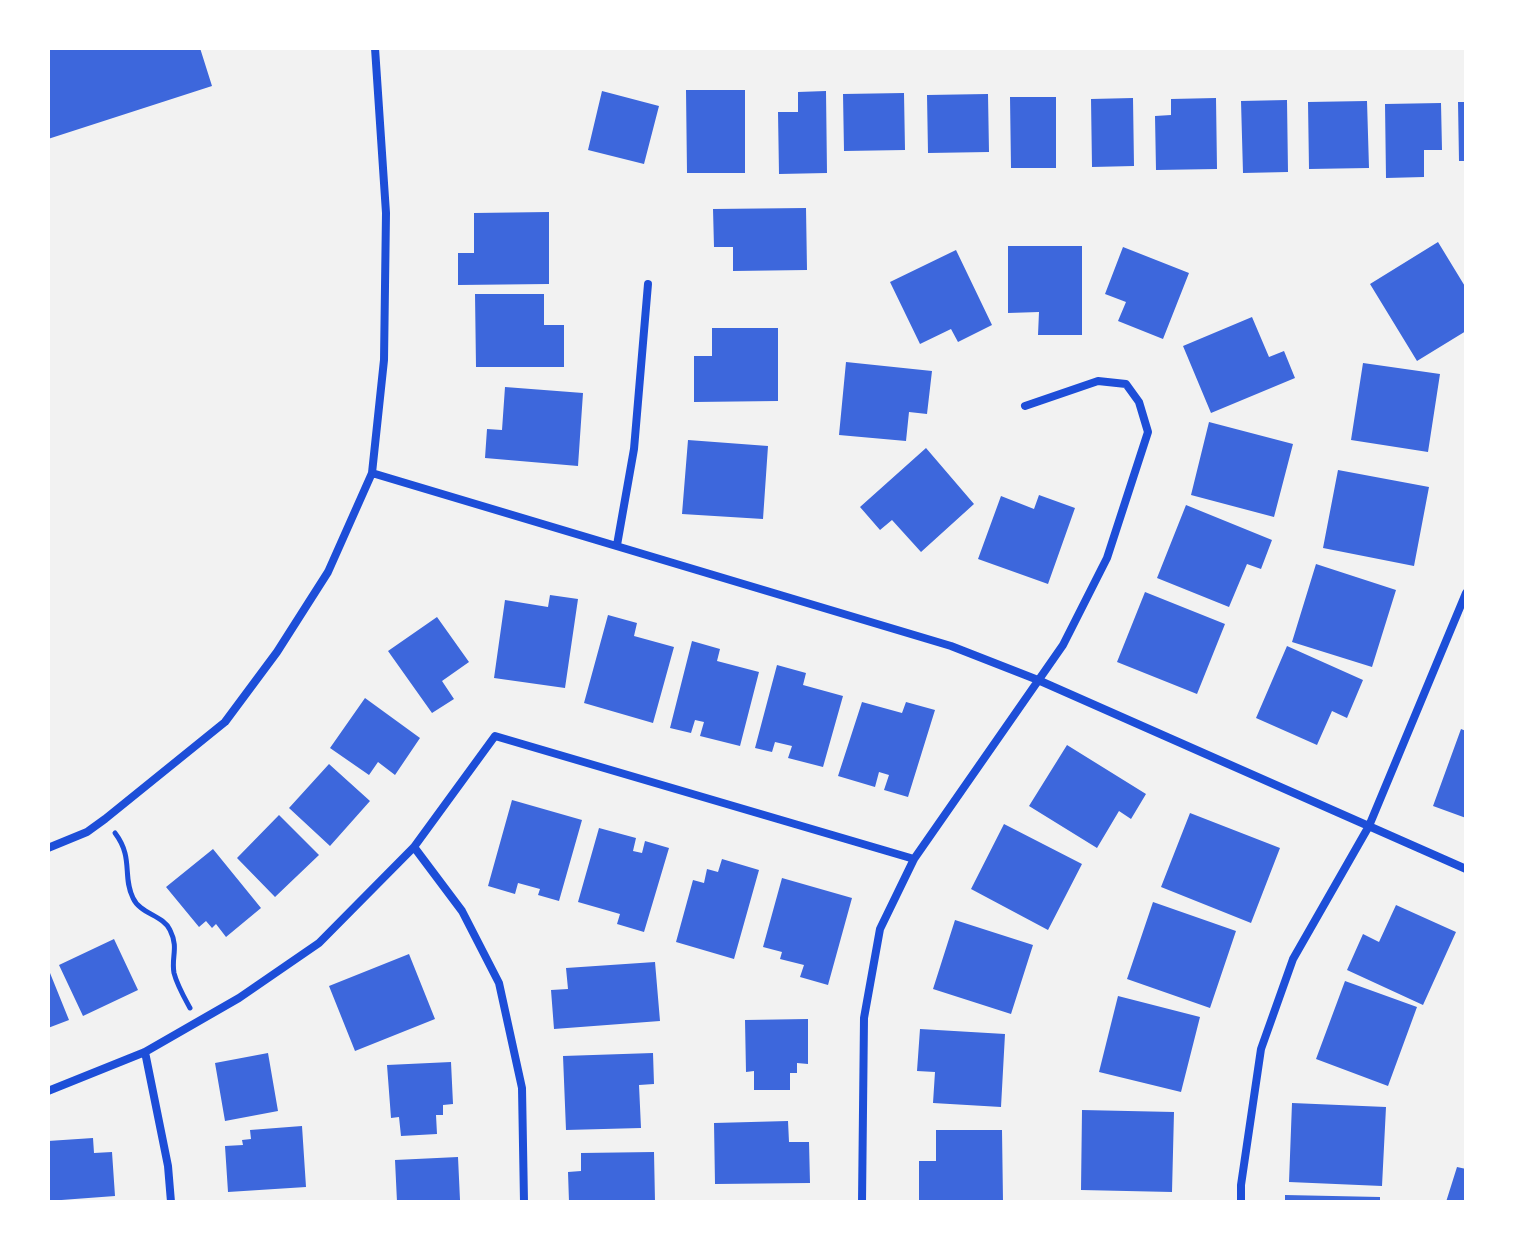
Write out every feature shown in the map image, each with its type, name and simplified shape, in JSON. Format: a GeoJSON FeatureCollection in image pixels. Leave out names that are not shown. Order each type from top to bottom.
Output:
{"type":"FeatureCollection","features":[{"type":"Feature","properties":{"kind":"street"},"geometry":{"type":"LineString","coordinates":[[48,848],[87,832],[225,722],[277,652],[328,572],[372,473],[384,360],[386,213],[375,48]]}},
{"type":"Feature","properties":{"kind":"street"},"geometry":{"type":"LineString","coordinates":[[617,545],[634,449],[648,284]]}},
{"type":"Feature","properties":{"kind":"street"},"geometry":{"type":"LineString","coordinates":[[862,1202],[864,1018],[880,929],[914,859],[1063,645],[1107,558],[1148,432],[1139,402],[1126,384],[1098,381],[1025,406]]}},
{"type":"Feature","properties":{"kind":"street"},"geometry":{"type":"LineString","coordinates":[[372,473],[951,646],[1038,680],[1466,869]]}},
{"type":"Feature","properties":{"kind":"street"},"geometry":{"type":"LineString","coordinates":[[1241,1202],[1261,1049],[1293,959],[1369,826],[1466,593]]}},
{"type":"Feature","properties":{"kind":"street"},"geometry":{"type":"LineString","coordinates":[[48,1091],[145,1052],[239,998],[319,943],[414,847],[495,736],[914,859]]}},
{"type":"Feature","properties":{"kind":"street"},"geometry":{"type":"LineString","coordinates":[[414,847],[462,911],[499,983],[522,1088],[524,1202]]}},
{"type":"Feature","properties":{"kind":"street"},"geometry":{"type":"LineString","coordinates":[[145,1052],[168,1166],[171,1202]]}},
{"type":"Feature","properties":{"kind":"path"},"geometry":{"type":"LineString","coordinates":[[105,819],[122,841],[135,902],[168,925],[176,943],[174,972],[198,1021]]}},
{"type":"Feature","properties":{"kind":"building"},"geometry":{"type":"Polygon","coordinates":[[[48,48],[200,48],[212,86],[48,139],[48,48]]]}},
{"type":"Feature","properties":{"kind":"building"},"geometry":{"type":"Polygon","coordinates":[[[686,90],[745,90],[745,173],[687,173],[686,90]]]}},
{"type":"Feature","properties":{"kind":"building"},"geometry":{"type":"Polygon","coordinates":[[[602,91],[659,106],[644,164],[588,150],[602,91]]]}},
{"type":"Feature","properties":{"kind":"building"},"geometry":{"type":"Polygon","coordinates":[[[826,91],[827,173],[779,174],[778,112],[798,112],[798,92],[826,91]]]}},
{"type":"Feature","properties":{"kind":"building"},"geometry":{"type":"Polygon","coordinates":[[[904,93],[905,150],[844,151],[843,94],[904,93]]]}},
{"type":"Feature","properties":{"kind":"building"},"geometry":{"type":"Polygon","coordinates":[[[988,94],[989,152],[928,153],[927,95],[988,94]]]}},
{"type":"Feature","properties":{"kind":"building"},"geometry":{"type":"Polygon","coordinates":[[[1010,97],[1056,97],[1056,168],[1011,168],[1010,97]]]}},
{"type":"Feature","properties":{"kind":"building"},"geometry":{"type":"Polygon","coordinates":[[[1133,98],[1134,166],[1092,167],[1091,99],[1133,98]]]}},
{"type":"Feature","properties":{"kind":"building"},"geometry":{"type":"Polygon","coordinates":[[[1216,98],[1217,169],[1156,170],[1155,116],[1171,115],[1171,99],[1216,98]]]}},
{"type":"Feature","properties":{"kind":"building"},"geometry":{"type":"Polygon","coordinates":[[[1287,100],[1288,172],[1243,173],[1241,101],[1287,100]]]}},
{"type":"Feature","properties":{"kind":"building"},"geometry":{"type":"Polygon","coordinates":[[[1367,101],[1369,168],[1309,169],[1308,102],[1367,101]]]}},
{"type":"Feature","properties":{"kind":"building"},"geometry":{"type":"Polygon","coordinates":[[[1458,102],[1466,102],[1466,161],[1459,161],[1458,102]]]}},
{"type":"Feature","properties":{"kind":"building"},"geometry":{"type":"Polygon","coordinates":[[[1441,103],[1442,150],[1424,150],[1424,177],[1386,178],[1385,104],[1441,103]]]}},
{"type":"Feature","properties":{"kind":"building"},"geometry":{"type":"Polygon","coordinates":[[[806,208],[807,270],[733,271],[733,247],[714,247],[713,209],[806,208]]]}},
{"type":"Feature","properties":{"kind":"building"},"geometry":{"type":"Polygon","coordinates":[[[549,212],[549,284],[458,285],[458,253],[474,253],[474,213],[549,212]]]}},
{"type":"Feature","properties":{"kind":"building"},"geometry":{"type":"Polygon","coordinates":[[[1438,242],[1466,288],[1466,331],[1417,361],[1370,284],[1438,242]]]}},
{"type":"Feature","properties":{"kind":"building"},"geometry":{"type":"Polygon","coordinates":[[[1008,246],[1082,246],[1082,335],[1038,335],[1039,312],[1008,313],[1008,246]]]}},
{"type":"Feature","properties":{"kind":"building"},"geometry":{"type":"Polygon","coordinates":[[[1123,247],[1189,273],[1163,339],[1118,321],[1126,302],[1105,294],[1123,247]]]}},
{"type":"Feature","properties":{"kind":"building"},"geometry":{"type":"Polygon","coordinates":[[[956,250],[992,325],[958,342],[951,329],[920,344],[890,282],[956,250]]]}},
{"type":"Feature","properties":{"kind":"building"},"geometry":{"type":"Polygon","coordinates":[[[475,294],[544,294],[544,325],[564,325],[564,367],[476,367],[475,294]]]}},
{"type":"Feature","properties":{"kind":"building"},"geometry":{"type":"Polygon","coordinates":[[[1252,317],[1269,357],[1284,351],[1295,378],[1211,413],[1183,346],[1252,317]]]}},
{"type":"Feature","properties":{"kind":"building"},"geometry":{"type":"Polygon","coordinates":[[[712,328],[778,328],[778,401],[694,402],[694,356],[712,356],[712,328]]]}},
{"type":"Feature","properties":{"kind":"building"},"geometry":{"type":"Polygon","coordinates":[[[846,362],[932,371],[927,414],[909,412],[906,441],[839,435],[846,362]]]}},
{"type":"Feature","properties":{"kind":"building"},"geometry":{"type":"Polygon","coordinates":[[[1363,363],[1440,374],[1428,452],[1351,440],[1363,363]]]}},
{"type":"Feature","properties":{"kind":"building"},"geometry":{"type":"Polygon","coordinates":[[[505,387],[583,393],[578,466],[485,458],[487,429],[502,430],[505,387]]]}},
{"type":"Feature","properties":{"kind":"building"},"geometry":{"type":"Polygon","coordinates":[[[1209,422],[1293,444],[1274,517],[1191,495],[1209,422]]]}},
{"type":"Feature","properties":{"kind":"building"},"geometry":{"type":"Polygon","coordinates":[[[688,440],[768,446],[763,519],[682,514],[688,440]]]}},
{"type":"Feature","properties":{"kind":"building"},"geometry":{"type":"Polygon","coordinates":[[[926,448],[974,504],[921,552],[892,520],[880,530],[860,507],[926,448]]]}},
{"type":"Feature","properties":{"kind":"building"},"geometry":{"type":"Polygon","coordinates":[[[1338,470],[1429,487],[1414,566],[1323,548],[1338,470]]]}},
{"type":"Feature","properties":{"kind":"building"},"geometry":{"type":"Polygon","coordinates":[[[1039,495],[1075,508],[1048,584],[978,559],[1001,496],[1034,509],[1039,495]]]}},
{"type":"Feature","properties":{"kind":"building"},"geometry":{"type":"Polygon","coordinates":[[[1186,505],[1272,540],[1261,569],[1247,564],[1229,607],[1157,578],[1186,505]]]}},
{"type":"Feature","properties":{"kind":"building"},"geometry":{"type":"Polygon","coordinates":[[[1316,564],[1396,590],[1372,667],[1292,642],[1316,564]]]}},
{"type":"Feature","properties":{"kind":"building"},"geometry":{"type":"Polygon","coordinates":[[[1145,592],[1225,624],[1197,694],[1117,662],[1145,592]]]}},
{"type":"Feature","properties":{"kind":"building"},"geometry":{"type":"Polygon","coordinates":[[[550,595],[578,599],[565,688],[494,678],[505,600],[548,607],[550,595]]]}},
{"type":"Feature","properties":{"kind":"building"},"geometry":{"type":"Polygon","coordinates":[[[608,615],[637,623],[634,636],[674,647],[653,723],[584,703],[608,615]]]}},
{"type":"Feature","properties":{"kind":"building"},"geometry":{"type":"Polygon","coordinates":[[[437,617],[469,662],[442,681],[454,699],[432,713],[388,651],[437,617]]]}},
{"type":"Feature","properties":{"kind":"building"},"geometry":{"type":"Polygon","coordinates":[[[692,641],[720,649],[717,661],[759,672],[740,746],[700,736],[704,722],[695,720],[691,733],[670,728],[692,641]]]}},
{"type":"Feature","properties":{"kind":"building"},"geometry":{"type":"Polygon","coordinates":[[[1287,646],[1363,680],[1347,718],[1332,711],[1317,745],[1256,718],[1287,646]]]}},
{"type":"Feature","properties":{"kind":"building"},"geometry":{"type":"Polygon","coordinates":[[[777,665],[806,673],[803,685],[843,696],[823,767],[788,758],[792,746],[775,742],[772,752],[755,748],[777,665]]]}},
{"type":"Feature","properties":{"kind":"building"},"geometry":{"type":"Polygon","coordinates":[[[365,698],[420,738],[395,775],[378,762],[369,775],[330,748],[365,698]]]}},
{"type":"Feature","properties":{"kind":"building"},"geometry":{"type":"Polygon","coordinates":[[[862,702],[902,713],[906,702],[935,710],[908,797],[884,790],[889,775],[879,772],[875,787],[838,776],[862,702]]]}},
{"type":"Feature","properties":{"kind":"building"},"geometry":{"type":"Polygon","coordinates":[[[1461,729],[1466,731],[1466,818],[1433,806],[1461,729]]]}},
{"type":"Feature","properties":{"kind":"building"},"geometry":{"type":"Polygon","coordinates":[[[1067,745],[1146,794],[1131,819],[1119,811],[1097,848],[1029,806],[1067,745]]]}},
{"type":"Feature","properties":{"kind":"building"},"geometry":{"type":"Polygon","coordinates":[[[329,764],[370,801],[330,846],[289,808],[329,764]]]}},
{"type":"Feature","properties":{"kind":"building"},"geometry":{"type":"Polygon","coordinates":[[[512,800],[582,820],[559,901],[538,895],[540,889],[518,883],[515,894],[488,886],[512,800]]]}},
{"type":"Feature","properties":{"kind":"building"},"geometry":{"type":"Polygon","coordinates":[[[1190,813],[1280,848],[1251,923],[1161,887],[1190,813]]]}},
{"type":"Feature","properties":{"kind":"building"},"geometry":{"type":"Polygon","coordinates":[[[279,815],[319,855],[275,897],[237,858],[279,815]]]}},
{"type":"Feature","properties":{"kind":"building"},"geometry":{"type":"Polygon","coordinates":[[[1004,824],[1082,864],[1048,930],[971,889],[1004,824]]]}},
{"type":"Feature","properties":{"kind":"building"},"geometry":{"type":"Polygon","coordinates":[[[599,828],[636,838],[633,851],[642,853],[645,841],[669,848],[644,932],[617,924],[620,914],[578,902],[599,828]]]}},
{"type":"Feature","properties":{"kind":"building"},"geometry":{"type":"Polygon","coordinates":[[[213,849],[261,908],[226,937],[216,924],[212,928],[206,921],[199,927],[166,887],[213,849]]]}},
{"type":"Feature","properties":{"kind":"building"},"geometry":{"type":"Polygon","coordinates":[[[722,859],[759,870],[734,959],[676,942],[693,880],[704,883],[707,869],[718,872],[722,859]]]}},
{"type":"Feature","properties":{"kind":"building"},"geometry":{"type":"Polygon","coordinates":[[[782,878],[852,898],[828,985],[800,977],[804,965],[780,959],[782,952],[763,947],[782,878]]]}},
{"type":"Feature","properties":{"kind":"building"},"geometry":{"type":"Polygon","coordinates":[[[1153,902],[1236,931],[1210,1008],[1127,979],[1153,902]]]}},
{"type":"Feature","properties":{"kind":"building"},"geometry":{"type":"Polygon","coordinates":[[[1396,905],[1456,932],[1423,1005],[1347,970],[1363,934],[1379,942],[1396,905]]]}},
{"type":"Feature","properties":{"kind":"building"},"geometry":{"type":"Polygon","coordinates":[[[955,920],[1033,945],[1011,1014],[933,989],[955,920]]]}},
{"type":"Feature","properties":{"kind":"building"},"geometry":{"type":"Polygon","coordinates":[[[114,939],[138,990],[83,1016],[59,965],[114,939]]]}},
{"type":"Feature","properties":{"kind":"building"},"geometry":{"type":"Polygon","coordinates":[[[409,954],[435,1019],[355,1051],[329,986],[409,954]]]}},
{"type":"Feature","properties":{"kind":"building"},"geometry":{"type":"Polygon","coordinates":[[[655,962],[660,1021],[554,1029],[551,990],[568,989],[566,968],[655,962]]]}},
{"type":"Feature","properties":{"kind":"building"},"geometry":{"type":"Polygon","coordinates":[[[48,968],[69,1020],[48,1028],[48,968]]]}},
{"type":"Feature","properties":{"kind":"building"},"geometry":{"type":"Polygon","coordinates":[[[1345,981],[1417,1007],[1388,1086],[1316,1059],[1345,981]]]}},
{"type":"Feature","properties":{"kind":"building"},"geometry":{"type":"Polygon","coordinates":[[[1118,996],[1200,1017],[1181,1092],[1099,1072],[1118,996]]]}},
{"type":"Feature","properties":{"kind":"building"},"geometry":{"type":"Polygon","coordinates":[[[808,1019],[808,1064],[797,1063],[797,1073],[790,1073],[790,1090],[754,1090],[754,1071],[746,1072],[745,1020],[808,1019]]]}},
{"type":"Feature","properties":{"kind":"building"},"geometry":{"type":"Polygon","coordinates":[[[920,1029],[1005,1034],[1001,1107],[933,1103],[935,1072],[917,1071],[920,1029]]]}},
{"type":"Feature","properties":{"kind":"building"},"geometry":{"type":"Polygon","coordinates":[[[268,1053],[278,1111],[225,1121],[215,1063],[268,1053]]]}},
{"type":"Feature","properties":{"kind":"building"},"geometry":{"type":"Polygon","coordinates":[[[653,1053],[654,1084],[639,1085],[641,1128],[566,1130],[563,1056],[653,1053]]]}},
{"type":"Feature","properties":{"kind":"building"},"geometry":{"type":"Polygon","coordinates":[[[451,1062],[453,1104],[443,1105],[443,1115],[436,1115],[437,1134],[401,1136],[399,1117],[391,1118],[387,1065],[451,1062]]]}},
{"type":"Feature","properties":{"kind":"building"},"geometry":{"type":"Polygon","coordinates":[[[1292,1103],[1386,1107],[1382,1186],[1289,1182],[1292,1103]]]}},
{"type":"Feature","properties":{"kind":"building"},"geometry":{"type":"Polygon","coordinates":[[[1082,1110],[1174,1112],[1172,1192],[1081,1190],[1082,1110]]]}},
{"type":"Feature","properties":{"kind":"building"},"geometry":{"type":"Polygon","coordinates":[[[788,1121],[789,1142],[809,1142],[810,1183],[715,1184],[714,1123],[788,1121]]]}},
{"type":"Feature","properties":{"kind":"building"},"geometry":{"type":"Polygon","coordinates":[[[302,1126],[306,1187],[228,1192],[225,1146],[243,1145],[242,1140],[251,1139],[250,1130],[302,1126]]]}},
{"type":"Feature","properties":{"kind":"building"},"geometry":{"type":"Polygon","coordinates":[[[936,1130],[1002,1130],[1003,1202],[919,1202],[919,1161],[936,1161],[936,1130]]]}},
{"type":"Feature","properties":{"kind":"building"},"geometry":{"type":"Polygon","coordinates":[[[93,1138],[94,1153],[112,1152],[115,1196],[48,1201],[48,1141],[93,1138]]]}},
{"type":"Feature","properties":{"kind":"building"},"geometry":{"type":"Polygon","coordinates":[[[654,1152],[655,1202],[569,1202],[568,1172],[581,1171],[581,1153],[654,1152]]]}},
{"type":"Feature","properties":{"kind":"building"},"geometry":{"type":"Polygon","coordinates":[[[458,1157],[460,1200],[397,1202],[395,1160],[458,1157]]]}},
{"type":"Feature","properties":{"kind":"building"},"geometry":{"type":"Polygon","coordinates":[[[1457,1167],[1466,1169],[1466,1202],[1446,1202],[1457,1167]]]}},
{"type":"Feature","properties":{"kind":"building"},"geometry":{"type":"Polygon","coordinates":[[[1285,1195],[1380,1197],[1380,1202],[1285,1202],[1285,1195]]]}}]}
